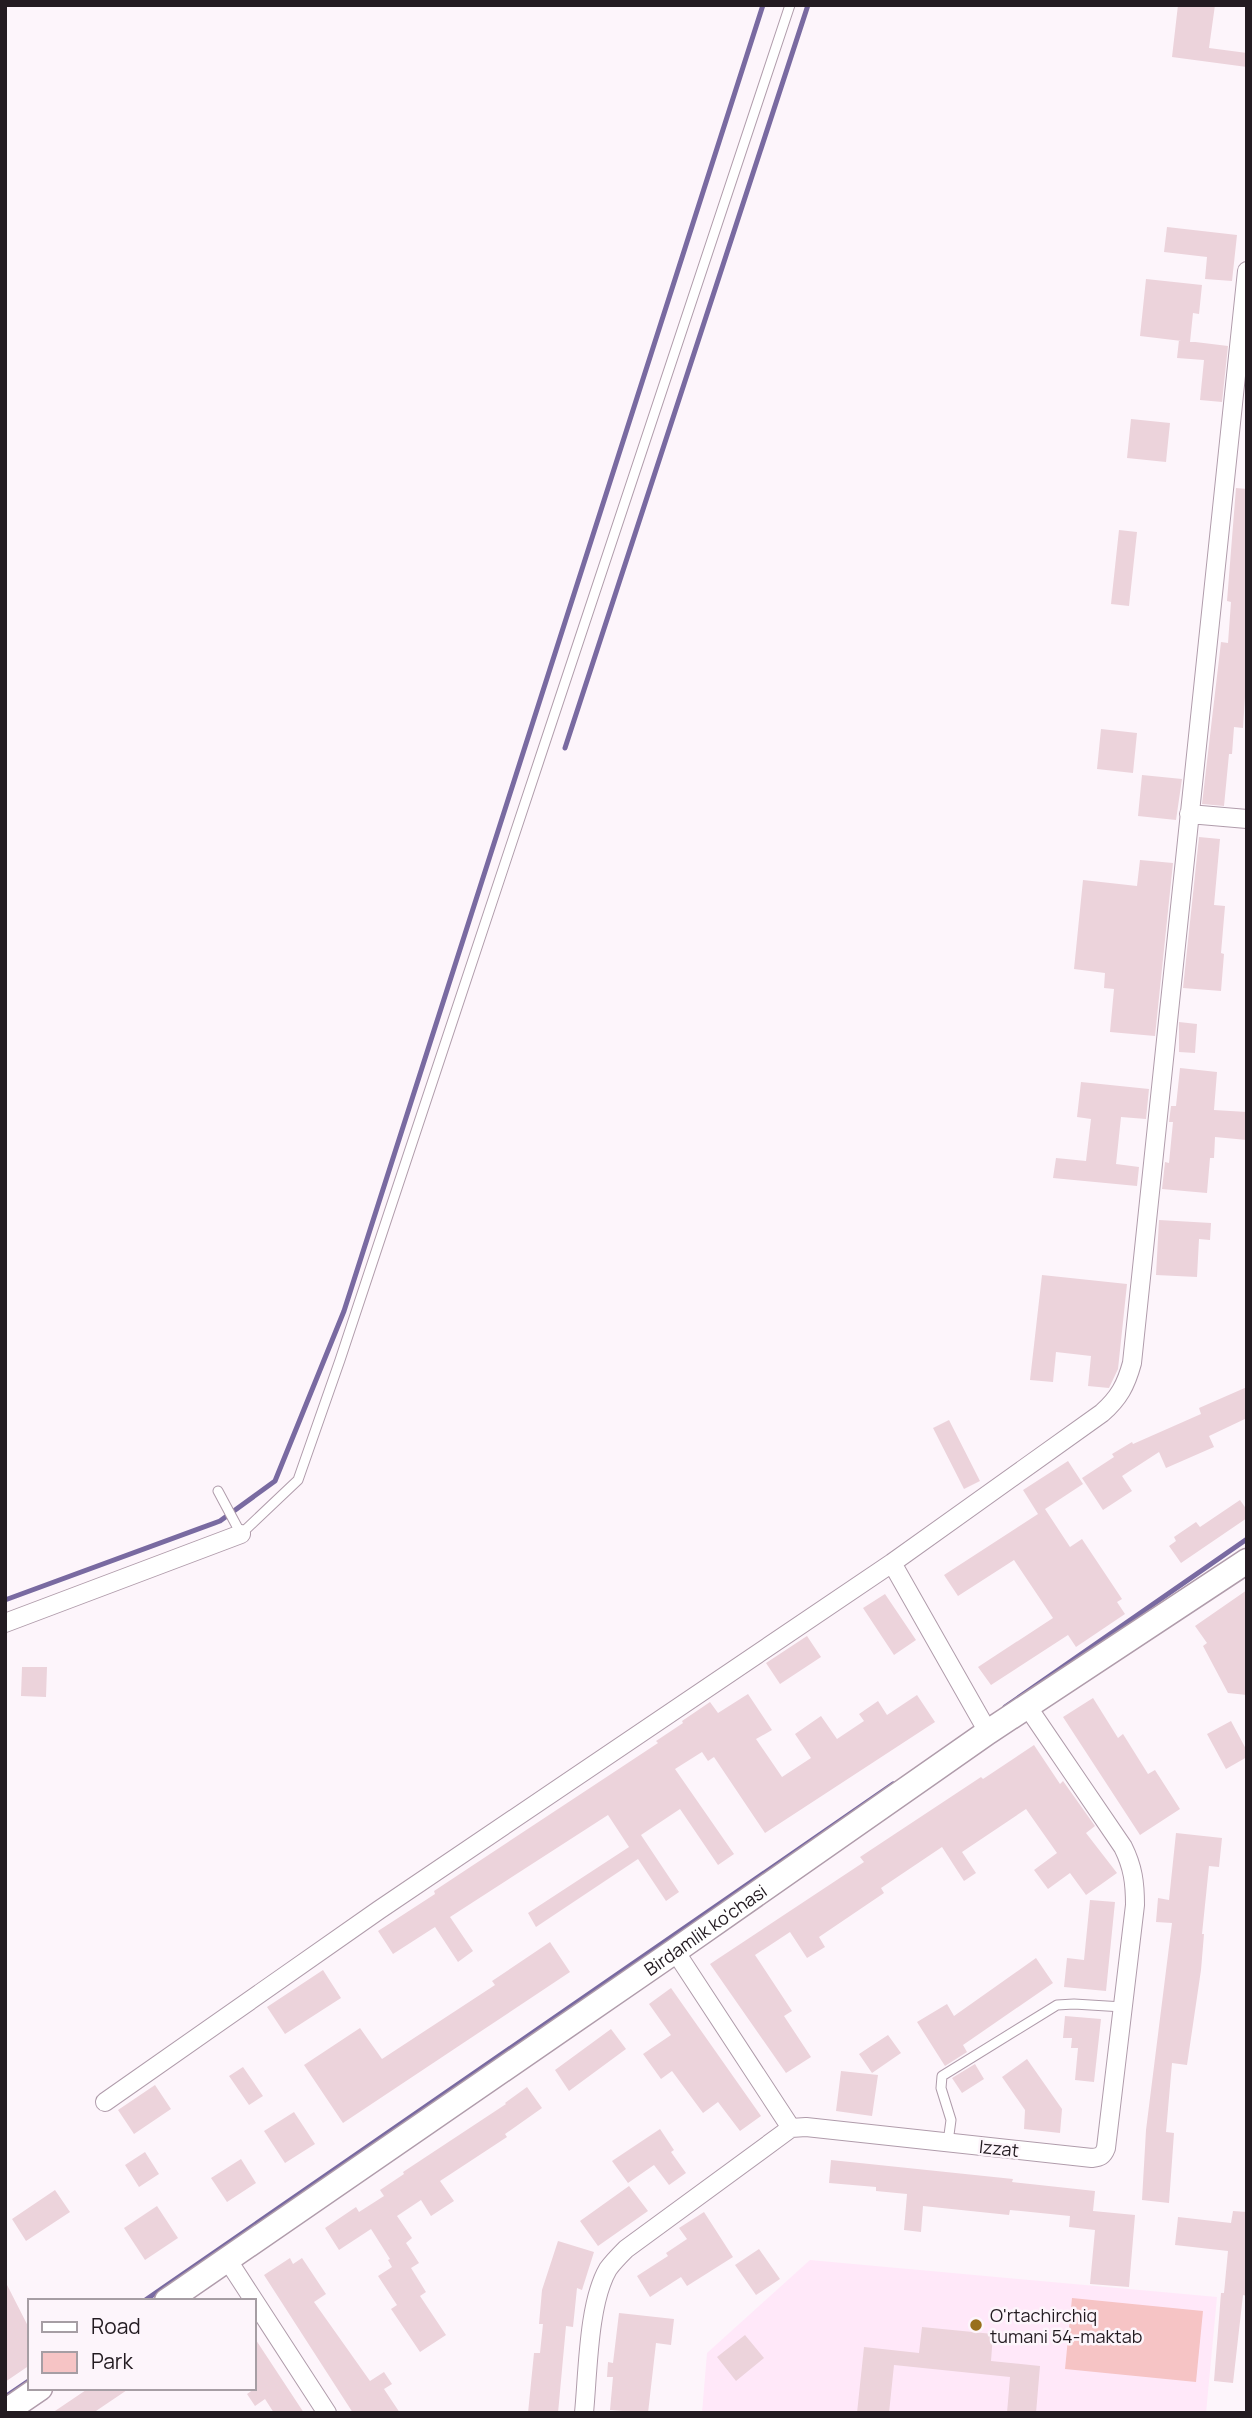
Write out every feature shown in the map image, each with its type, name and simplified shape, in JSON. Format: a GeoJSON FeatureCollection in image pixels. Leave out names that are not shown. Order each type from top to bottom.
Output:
{"type":"FeatureCollection","features":[{"type":"Feature","properties":{"kind":"street"},"geometry":{"type":"LineString","coordinates":[[105,2102],[379,1910],[892,1563],[1117,1400],[1126,1384],[1132,1363],[1247,271]]}},
{"type":"Feature","properties":{"kind":"street"},"geometry":{"type":"LineString","coordinates":[[1189,814],[1247,819]]}},
{"type":"Feature","properties":{"kind":"street"},"geometry":{"type":"LineString","coordinates":[[5,1623],[241,1534]]}},
{"type":"Feature","properties":{"kind":"street","name":"Birdamlik ko'chasi"},"geometry":{"type":"LineString","coordinates":[[170,2299],[988,1732],[1247,1561]]}},
{"type":"Feature","properties":{"kind":"street"},"geometry":{"type":"LineString","coordinates":[[892,1563],[988,1732]]}},
{"type":"Feature","properties":{"kind":"street","name":"Izzat"},"geometry":{"type":"LineString","coordinates":[[791,2128],[806,2127],[1100,2158],[1106,2148],[1135,1905],[1135,1882],[1131,1863],[1123,1847],[1027,1706]]}},
{"type":"Feature","properties":{"kind":"street"},"geometry":{"type":"LineString","coordinates":[[584,2413],[594,2315],[599,2289],[609,2267],[626,2249],[791,2128],[675,1951]]}},
{"type":"Feature","properties":{"kind":"street"},"geometry":{"type":"LineString","coordinates":[[227,2259],[253,2299]]}},
{"type":"Feature","properties":{"kind":"street"},"geometry":{"type":"LineString","coordinates":[[256,2304],[327,2413]]}},
{"type":"Feature","properties":{"kind":"street"},"geometry":{"type":"LineString","coordinates":[[5,2412],[37,2390]]}},
{"type":"Feature","properties":{"kind":"lane"},"geometry":{"type":"LineString","coordinates":[[218,1491],[241,1534],[298,1480],[790,5]]}},
{"type":"Feature","properties":{"kind":"lane"},"geometry":{"type":"LineString","coordinates":[[948,2142],[951,2120],[941,2088],[942,2076],[1057,2005],[1123,2007]]}},
{"type":"Feature","properties":{"kind":"shaded area","name":"O'rtachirchiq tumani 54-maktab"},"geometry":{"type":"Polygon","coordinates":[[[810,2260],[1217,2297],[1206,2413],[702,2413],[707,2353],[810,2260]]]}},
{"type":"Feature","properties":{"kind":"green space"},"geometry":{"type":"Polygon","coordinates":[[[1072,2298],[1203,2311],[1196,2382],[1065,2369],[1072,2298]]]}},
{"type":"Feature","properties":{"kind":"building"},"geometry":{"type":"Polygon","coordinates":[[[1178,5],[1215,5],[1209,48],[1247,53],[1247,67],[1172,57],[1178,5]]]}},
{"type":"Feature","properties":{"kind":"building"},"geometry":{"type":"Polygon","coordinates":[[[1167,227],[1237,235],[1232,281],[1205,279],[1207,257],[1164,252],[1167,227]]]}},
{"type":"Feature","properties":{"kind":"building"},"geometry":{"type":"Polygon","coordinates":[[[1146,279],[1202,285],[1199,314],[1193,313],[1190,342],[1140,336],[1146,279]]]}},
{"type":"Feature","properties":{"kind":"building"},"geometry":{"type":"Polygon","coordinates":[[[1179,340],[1228,346],[1222,402],[1200,400],[1204,360],[1177,358],[1179,340]]]}},
{"type":"Feature","properties":{"kind":"building"},"geometry":{"type":"Polygon","coordinates":[[[1131,419],[1170,423],[1166,462],[1127,458],[1131,419]]]}},
{"type":"Feature","properties":{"kind":"building"},"geometry":{"type":"Polygon","coordinates":[[[1236,488],[1247,489],[1247,697],[1243,728],[1234,727],[1224,806],[1202,804],[1221,642],[1228,643],[1231,602],[1227,601],[1236,488]]]}},
{"type":"Feature","properties":{"kind":"building"},"geometry":{"type":"Polygon","coordinates":[[[1119,530],[1137,532],[1129,606],[1111,604],[1119,530]]]}},
{"type":"Feature","properties":{"kind":"building"},"geometry":{"type":"Polygon","coordinates":[[[1101,729],[1137,733],[1133,773],[1097,769],[1101,729]]]}},
{"type":"Feature","properties":{"kind":"building"},"geometry":{"type":"Polygon","coordinates":[[[1142,775],[1182,779],[1176,820],[1138,816],[1142,775]]]}},
{"type":"Feature","properties":{"kind":"building"},"geometry":{"type":"Polygon","coordinates":[[[1199,837],[1220,839],[1214,905],[1225,906],[1221,991],[1183,988],[1199,837]]]}},
{"type":"Feature","properties":{"kind":"building"},"geometry":{"type":"Polygon","coordinates":[[[1140,860],[1173,863],[1155,1036],[1110,1032],[1114,989],[1104,988],[1105,973],[1074,969],[1083,880],[1137,886],[1140,860]]]}},
{"type":"Feature","properties":{"kind":"building"},"geometry":{"type":"Polygon","coordinates":[[[1179,1022],[1197,1024],[1195,1053],[1179,1052],[1179,1022]]]}},
{"type":"Feature","properties":{"kind":"building"},"geometry":{"type":"Polygon","coordinates":[[[1180,1068],[1217,1072],[1214,1110],[1247,1112],[1247,1140],[1215,1137],[1207,1193],[1162,1189],[1165,1162],[1169,1163],[1173,1122],[1169,1122],[1171,1106],[1176,1106],[1180,1068]]]}},
{"type":"Feature","properties":{"kind":"building"},"geometry":{"type":"Polygon","coordinates":[[[1081,1082],[1149,1089],[1146,1119],[1121,1117],[1116,1164],[1139,1167],[1137,1186],[1053,1178],[1056,1158],[1086,1161],[1091,1119],[1077,1117],[1081,1082]]]}},
{"type":"Feature","properties":{"kind":"building"},"geometry":{"type":"Polygon","coordinates":[[[1159,1220],[1211,1223],[1210,1240],[1199,1239],[1197,1277],[1156,1275],[1159,1220]]]}},
{"type":"Feature","properties":{"kind":"building"},"geometry":{"type":"Polygon","coordinates":[[[1042,1275],[1127,1284],[1118,1369],[1109,1388],[1088,1386],[1091,1356],[1056,1352],[1053,1382],[1030,1380],[1042,1275]]]}},
{"type":"Feature","properties":{"kind":"building"},"geometry":{"type":"Polygon","coordinates":[[[1247,1387],[1247,1418],[1209,1436],[1214,1447],[1166,1468],[1159,1452],[1122,1476],[1132,1491],[1103,1510],[1082,1478],[1132,1442],[1133,1444],[1201,1414],[1199,1408],[1247,1387]]]}},
{"type":"Feature","properties":{"kind":"building"},"geometry":{"type":"Polygon","coordinates":[[[949,1420],[980,1481],[964,1489],[933,1428],[949,1420]]]}},
{"type":"Feature","properties":{"kind":"building"},"geometry":{"type":"Polygon","coordinates":[[[1068,1461],[1083,1484],[1045,1509],[1070,1547],[1082,1539],[1122,1599],[1117,1602],[1125,1614],[1076,1647],[1068,1635],[991,1685],[978,1667],[1053,1618],[1014,1560],[958,1596],[944,1575],[1038,1514],[1023,1490],[1068,1461]]]}},
{"type":"Feature","properties":{"kind":"building"},"geometry":{"type":"Polygon","coordinates":[[[1240,1500],[1247,1510],[1247,1518],[1181,1563],[1169,1546],[1176,1541],[1174,1537],[1196,1522],[1200,1527],[1240,1500]]]}},
{"type":"Feature","properties":{"kind":"building"},"geometry":{"type":"Polygon","coordinates":[[[1247,1590],[1247,1695],[1228,1693],[1203,1646],[1207,1643],[1195,1626],[1247,1590]]]}},
{"type":"Feature","properties":{"kind":"building"},"geometry":{"type":"Polygon","coordinates":[[[885,1594],[916,1640],[894,1655],[863,1608],[885,1594]]]}},
{"type":"Feature","properties":{"kind":"building"},"geometry":{"type":"Polygon","coordinates":[[[807,1636],[821,1657],[780,1684],[766,1663],[807,1636]]]}},
{"type":"Feature","properties":{"kind":"building"},"geometry":{"type":"Polygon","coordinates":[[[22,1667],[47,1667],[46,1697],[21,1696],[22,1667]]]}},
{"type":"Feature","properties":{"kind":"building"},"geometry":{"type":"Polygon","coordinates":[[[748,1694],[772,1730],[756,1739],[782,1777],[811,1758],[795,1734],[821,1716],[837,1739],[864,1721],[859,1714],[878,1701],[887,1715],[917,1695],[935,1722],[765,1833],[714,1757],[708,1761],[702,1752],[675,1769],[734,1854],[718,1865],[680,1809],[641,1835],[679,1892],[666,1901],[638,1859],[536,1927],[528,1913],[629,1847],[608,1815],[450,1917],[473,1951],[458,1962],[435,1927],[393,1954],[378,1931],[658,1743],[656,1741],[710,1702],[718,1713],[748,1694]]]}},
{"type":"Feature","properties":{"kind":"building"},"geometry":{"type":"Polygon","coordinates":[[[1093,1698],[1118,1738],[1123,1734],[1148,1774],[1155,1770],[1180,1809],[1140,1835],[1063,1717],[1093,1698]]]}},
{"type":"Feature","properties":{"kind":"building"},"geometry":{"type":"Polygon","coordinates":[[[1231,1721],[1247,1751],[1247,1757],[1226,1769],[1207,1734],[1231,1721]]]}},
{"type":"Feature","properties":{"kind":"building"},"geometry":{"type":"Polygon","coordinates":[[[1034,1745],[1060,1784],[1063,1781],[1095,1826],[1086,1833],[1117,1873],[1086,1895],[1070,1873],[1048,1889],[1034,1870],[1057,1853],[1026,1809],[962,1852],[976,1873],[964,1881],[942,1847],[881,1888],[884,1893],[819,1937],[825,1947],[807,1958],[790,1932],[755,1955],[792,2011],[784,2016],[811,2057],[786,2073],[710,1964],[864,1862],[860,1857],[1034,1745]]]}},
{"type":"Feature","properties":{"kind":"building"},"geometry":{"type":"Polygon","coordinates":[[[1176,1833],[1222,1838],[1219,1867],[1209,1866],[1201,1970],[1187,2065],[1172,2063],[1166,2132],[1174,2133],[1169,2203],[1142,2200],[1146,2130],[1172,1923],[1156,1922],[1158,1898],[1169,1900],[1176,1833]]]}},
{"type":"Feature","properties":{"kind":"building"},"geometry":{"type":"Polygon","coordinates":[[[1090,1900],[1115,1902],[1106,1991],[1064,1987],[1067,1958],[1084,1960],[1090,1900]]]}},
{"type":"Feature","properties":{"kind":"building"},"geometry":{"type":"Polygon","coordinates":[[[550,1942],[570,1972],[343,2123],[304,2065],[360,2028],[382,2059],[495,1985],[492,1981],[550,1942]]]}},
{"type":"Feature","properties":{"kind":"building"},"geometry":{"type":"Polygon","coordinates":[[[1036,1958],[1053,1983],[963,2045],[967,2052],[945,2066],[917,2022],[947,2004],[954,2016],[1036,1958]]]}},
{"type":"Feature","properties":{"kind":"building"},"geometry":{"type":"Polygon","coordinates":[[[323,1970],[341,1998],[285,2034],[267,2007],[323,1970]]]}},
{"type":"Feature","properties":{"kind":"building"},"geometry":{"type":"Polygon","coordinates":[[[671,1988],[761,2116],[740,2131],[718,2102],[703,2113],[672,2071],[661,2079],[643,2054],[671,2035],[649,2004],[671,1988]]]}},
{"type":"Feature","properties":{"kind":"building"},"geometry":{"type":"Polygon","coordinates":[[[1065,2016],[1101,2019],[1094,2082],[1075,2080],[1078,2048],[1071,2048],[1072,2038],[1063,2038],[1065,2016]]]}},
{"type":"Feature","properties":{"kind":"building"},"geometry":{"type":"Polygon","coordinates":[[[611,2029],[626,2049],[569,2091],[555,2070],[611,2029]]]}},
{"type":"Feature","properties":{"kind":"building"},"geometry":{"type":"Polygon","coordinates":[[[888,2035],[901,2053],[872,2073],[859,2054],[888,2035]]]}},
{"type":"Feature","properties":{"kind":"building"},"geometry":{"type":"Polygon","coordinates":[[[1027,2059],[1062,2109],[1060,2133],[1024,2129],[1025,2110],[1002,2077],[1027,2059]]]}},
{"type":"Feature","properties":{"kind":"building"},"geometry":{"type":"Polygon","coordinates":[[[975,2064],[984,2079],[962,2093],[952,2078],[975,2064]]]}},
{"type":"Feature","properties":{"kind":"building"},"geometry":{"type":"Polygon","coordinates":[[[243,2067],[263,2096],[249,2105],[229,2076],[243,2067]]]}},
{"type":"Feature","properties":{"kind":"building"},"geometry":{"type":"Polygon","coordinates":[[[841,2071],[878,2075],[872,2116],[836,2111],[841,2071]]]}},
{"type":"Feature","properties":{"kind":"building"},"geometry":{"type":"Polygon","coordinates":[[[155,2085],[171,2109],[134,2134],[118,2110],[155,2085]]]}},
{"type":"Feature","properties":{"kind":"building"},"geometry":{"type":"Polygon","coordinates":[[[527,2087],[542,2108],[505,2134],[507,2137],[440,2181],[454,2201],[431,2216],[421,2200],[397,2216],[412,2238],[406,2243],[419,2263],[411,2268],[426,2292],[420,2296],[446,2335],[420,2352],[391,2309],[397,2305],[378,2276],[392,2267],[388,2260],[390,2259],[371,2229],[339,2250],[325,2228],[356,2207],[359,2212],[384,2196],[380,2190],[404,2174],[403,2172],[506,2104],[527,2087]]]}},
{"type":"Feature","properties":{"kind":"building"},"geometry":{"type":"Polygon","coordinates":[[[294,2112],[315,2144],[285,2163],[264,2131],[294,2112]]]}},
{"type":"Feature","properties":{"kind":"building"},"geometry":{"type":"Polygon","coordinates":[[[660,2129],[674,2150],[671,2152],[686,2173],[669,2185],[654,2165],[628,2183],[612,2161],[660,2129]]]}},
{"type":"Feature","properties":{"kind":"building"},"geometry":{"type":"Polygon","coordinates":[[[145,2152],[159,2174],[139,2187],[125,2165],[145,2152]]]}},
{"type":"Feature","properties":{"kind":"building"},"geometry":{"type":"Polygon","coordinates":[[[241,2159],[256,2183],[227,2202],[211,2178],[241,2159]]]}},
{"type":"Feature","properties":{"kind":"building"},"geometry":{"type":"Polygon","coordinates":[[[831,2160],[1013,2179],[1012,2182],[1095,2191],[1093,2211],[1135,2215],[1129,2287],[1090,2284],[1095,2230],[1069,2227],[1070,2216],[1010,2210],[1009,2215],[923,2206],[921,2232],[904,2230],[907,2194],[876,2191],[876,2187],[829,2183],[831,2160]]]}},
{"type":"Feature","properties":{"kind":"building"},"geometry":{"type":"Polygon","coordinates":[[[629,2186],[648,2211],[598,2246],[580,2221],[629,2186]]]}},
{"type":"Feature","properties":{"kind":"building"},"geometry":{"type":"Polygon","coordinates":[[[55,2190],[70,2212],[26,2241],[12,2219],[55,2190]]]}},
{"type":"Feature","properties":{"kind":"building"},"geometry":{"type":"Polygon","coordinates":[[[157,2206],[178,2238],[145,2260],[124,2228],[157,2206]]]}},
{"type":"Feature","properties":{"kind":"building"},"geometry":{"type":"Polygon","coordinates":[[[1233,2211],[1247,2212],[1247,2296],[1243,2295],[1233,2383],[1214,2381],[1221,2293],[1224,2293],[1228,2251],[1175,2245],[1178,2217],[1231,2223],[1233,2211]]]}},
{"type":"Feature","properties":{"kind":"building"},"geometry":{"type":"Polygon","coordinates":[[[704,2212],[733,2257],[687,2286],[681,2277],[650,2297],[637,2276],[668,2256],[666,2253],[687,2239],[679,2228],[704,2212]]]}},
{"type":"Feature","properties":{"kind":"building"},"geometry":{"type":"Polygon","coordinates":[[[558,2241],[594,2252],[582,2290],[577,2288],[573,2327],[566,2326],[558,2413],[528,2413],[534,2353],[540,2353],[542,2290],[558,2241]]]}},
{"type":"Feature","properties":{"kind":"building"},"geometry":{"type":"Polygon","coordinates":[[[759,2249],[780,2279],[756,2295],[735,2265],[759,2249]]]}},
{"type":"Feature","properties":{"kind":"building"},"geometry":{"type":"Polygon","coordinates":[[[290,2258],[293,2264],[302,2258],[326,2294],[314,2302],[370,2381],[384,2372],[392,2384],[384,2389],[400,2413],[353,2413],[264,2275],[290,2258]]]}},
{"type":"Feature","properties":{"kind":"building"},"geometry":{"type":"Polygon","coordinates":[[[5,2281],[28,2326],[28,2366],[5,2382],[5,2281]]]}},
{"type":"Feature","properties":{"kind":"building"},"geometry":{"type":"Polygon","coordinates":[[[619,2313],[674,2319],[671,2345],[656,2343],[648,2413],[610,2410],[613,2377],[607,2377],[608,2362],[613,2363],[619,2313]]]}},
{"type":"Feature","properties":{"kind":"building"},"geometry":{"type":"Polygon","coordinates":[[[922,2327],[993,2334],[991,2361],[1040,2366],[1036,2413],[1007,2413],[1010,2377],[894,2365],[889,2413],[857,2413],[864,2347],[919,2353],[922,2327]]]}},
{"type":"Feature","properties":{"kind":"building"},"geometry":{"type":"Polygon","coordinates":[[[745,2335],[764,2358],[736,2381],[717,2357],[745,2335]]]}},
{"type":"Feature","properties":{"kind":"building"},"geometry":{"type":"Polygon","coordinates":[[[256,2340],[304,2413],[274,2413],[265,2399],[255,2406],[247,2394],[256,2390],[256,2340]]]}},
{"type":"Feature","properties":{"kind":"building"},"geometry":{"type":"Polygon","coordinates":[[[86,2390],[127,2390],[93,2413],[52,2413],[86,2390]]]}},
{"type":"Feature","properties":{"kind":"waterway"},"geometry":{"type":"LineString","coordinates":[[5,1600],[220,1521],[275,1481],[344,1311],[763,5]]}},
{"type":"Feature","properties":{"kind":"waterway"},"geometry":{"type":"LineString","coordinates":[[565,748],[808,5]]}},
{"type":"Feature","properties":{"kind":"waterway"},"geometry":{"type":"LineString","coordinates":[[1005,1707],[1247,1539]]}},
{"type":"Feature","properties":{"kind":"waterway"},"geometry":{"type":"LineString","coordinates":[[147,2299],[893,1784]]}},
{"type":"Feature","properties":{"kind":"waterway"},"geometry":{"type":"LineString","coordinates":[[5,2397],[28,2381]]}},
{"type":"Feature","properties":{"kind":"place","name":"O'rtachirchiq tumani 54-maktab"},"geometry":{"type":"Point","coordinates":[976,2325]}}]}
